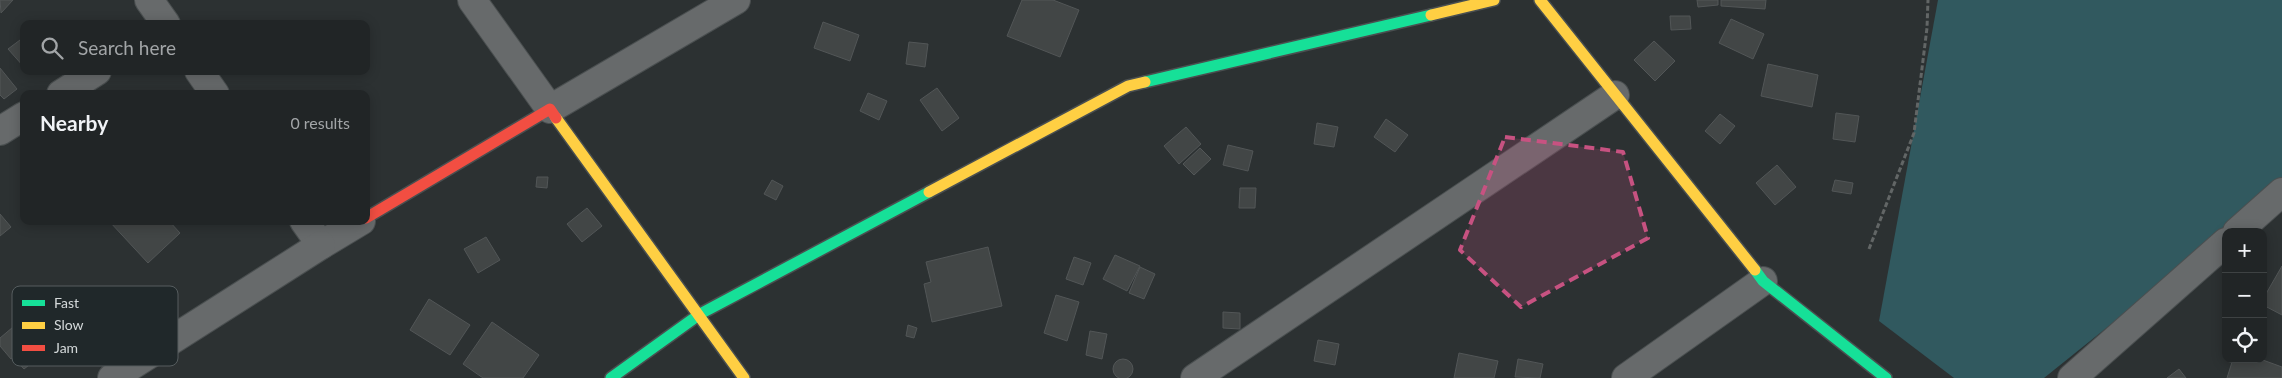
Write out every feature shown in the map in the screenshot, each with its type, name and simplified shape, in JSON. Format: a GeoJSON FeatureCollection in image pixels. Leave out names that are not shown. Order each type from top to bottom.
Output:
{"type":"FeatureCollection","features":[{"type":"Feature","properties":{"kind":"street"},"geometry":{"type":"LineString","coordinates":[[149,0],[163,20]]}},
{"type":"Feature","properties":{"kind":"street"},"geometry":{"type":"LineString","coordinates":[[472,0],[700,314],[744,378]]}},
{"type":"Feature","properties":{"kind":"street"},"geometry":{"type":"LineString","coordinates":[[370,216],[736,0]]}},
{"type":"Feature","properties":{"kind":"street"},"geometry":{"type":"LineString","coordinates":[[611,378],[700,314],[1128,86],[1494,0]]}},
{"type":"Feature","properties":{"kind":"street"},"geometry":{"type":"LineString","coordinates":[[1540,0],[1762,281],[1886,378]]}},
{"type":"Feature","properties":{"kind":"street"},"geometry":{"type":"LineString","coordinates":[[66,90],[91,75]]}},
{"type":"Feature","properties":{"kind":"street"},"geometry":{"type":"LineString","coordinates":[[202,75],[212,90]]}},
{"type":"Feature","properties":{"kind":"street"},"geometry":{"type":"LineString","coordinates":[[1195,378],[1615,94]]}},
{"type":"Feature","properties":{"kind":"street"},"geometry":{"type":"LineString","coordinates":[[0,131],[20,118]]}},
{"type":"Feature","properties":{"kind":"street"},"geometry":{"type":"LineString","coordinates":[[2242,228],[2282,192]]}},
{"type":"Feature","properties":{"kind":"street"},"geometry":{"type":"LineString","coordinates":[[307,225],[321,245]]}},
{"type":"Feature","properties":{"kind":"street"},"geometry":{"type":"LineString","coordinates":[[178,336],[354,225]]}},
{"type":"Feature","properties":{"kind":"street"},"geometry":{"type":"LineString","coordinates":[[2072,378],[2222,246]]}},
{"type":"Feature","properties":{"kind":"street"},"geometry":{"type":"LineString","coordinates":[[1626,378],[1762,281]]}},
{"type":"Feature","properties":{"kind":"street"},"geometry":{"type":"LineString","coordinates":[[112,378],[131,366]]}},
{"type":"Feature","properties":{"kind":"path"},"geometry":{"type":"LineString","coordinates":[[1868,249],[1914,133],[1927,28],[1928,0]]}},
{"type":"Feature","properties":{"kind":"highlighted area"},"geometry":{"type":"Polygon","coordinates":[[[1505,137],[1623,152],[1648,238],[1521,307],[1460,250],[1505,137]]]}},
{"type":"Feature","properties":{"kind":"shaded area"},"geometry":{"type":"Polygon","coordinates":[[[1938,0],[2282,0],[2282,187],[2231,228],[2222,228],[2222,235],[2044,378],[1954,378],[1879,321],[1938,0]]]}},
{"type":"Feature","properties":{"kind":"building"},"geometry":{"type":"Polygon","coordinates":[[[0,0],[13,0],[1,13],[0,0]]]}},
{"type":"Feature","properties":{"kind":"building"},"geometry":{"type":"Polygon","coordinates":[[[1022,0],[1053,0],[1079,10],[1060,57],[1007,36],[1022,0]]]}},
{"type":"Feature","properties":{"kind":"building"},"geometry":{"type":"Polygon","coordinates":[[[1697,0],[1718,0],[1718,5],[1698,7],[1697,0]]]}},
{"type":"Feature","properties":{"kind":"building"},"geometry":{"type":"Polygon","coordinates":[[[1721,0],[1766,0],[1765,9],[1721,6],[1721,0]]]}},
{"type":"Feature","properties":{"kind":"building"},"geometry":{"type":"Polygon","coordinates":[[[1670,16],[1690,16],[1691,29],[1671,30],[1670,16]]]}},
{"type":"Feature","properties":{"kind":"building"},"geometry":{"type":"Polygon","coordinates":[[[1731,19],[1764,34],[1753,59],[1719,43],[1731,19]]]}},
{"type":"Feature","properties":{"kind":"building"},"geometry":{"type":"Polygon","coordinates":[[[823,22],[859,35],[850,61],[814,48],[823,22]]]}},
{"type":"Feature","properties":{"kind":"building"},"geometry":{"type":"Polygon","coordinates":[[[20,40],[20,62],[8,49],[20,40]]]}},
{"type":"Feature","properties":{"kind":"building"},"geometry":{"type":"Polygon","coordinates":[[[1654,41],[1675,61],[1655,81],[1634,60],[1654,41]]]}},
{"type":"Feature","properties":{"kind":"building"},"geometry":{"type":"Polygon","coordinates":[[[909,42],[928,44],[925,67],[906,64],[909,42]]]}},
{"type":"Feature","properties":{"kind":"building"},"geometry":{"type":"Polygon","coordinates":[[[1768,64],[1818,75],[1812,107],[1761,96],[1768,64]]]}},
{"type":"Feature","properties":{"kind":"building"},"geometry":{"type":"Polygon","coordinates":[[[0,68],[17,89],[4,99],[0,95],[0,68]]]}},
{"type":"Feature","properties":{"kind":"building"},"geometry":{"type":"Polygon","coordinates":[[[937,88],[959,118],[942,131],[920,100],[937,88]]]}},
{"type":"Feature","properties":{"kind":"building"},"geometry":{"type":"Polygon","coordinates":[[[868,93],[887,101],[879,120],[860,111],[868,93]]]}},
{"type":"Feature","properties":{"kind":"building"},"geometry":{"type":"Polygon","coordinates":[[[1836,113],[1859,116],[1855,142],[1833,139],[1836,113]]]}},
{"type":"Feature","properties":{"kind":"building"},"geometry":{"type":"Polygon","coordinates":[[[1720,114],[1735,126],[1720,144],[1705,131],[1720,114]]]}},
{"type":"Feature","properties":{"kind":"building"},"geometry":{"type":"Polygon","coordinates":[[[1386,119],[1408,135],[1395,152],[1374,137],[1386,119]]]}},
{"type":"Feature","properties":{"kind":"building"},"geometry":{"type":"Polygon","coordinates":[[[1317,123],[1338,127],[1334,147],[1314,144],[1317,123]]]}},
{"type":"Feature","properties":{"kind":"building"},"geometry":{"type":"Polygon","coordinates":[[[1186,127],[1201,144],[1179,164],[1164,146],[1186,127]]]}},
{"type":"Feature","properties":{"kind":"building"},"geometry":{"type":"Polygon","coordinates":[[[1228,145],[1253,151],[1248,171],[1223,165],[1228,145]]]}},
{"type":"Feature","properties":{"kind":"building"},"geometry":{"type":"Polygon","coordinates":[[[1200,148],[1211,159],[1194,175],[1183,164],[1200,148]]]}},
{"type":"Feature","properties":{"kind":"building"},"geometry":{"type":"Polygon","coordinates":[[[1777,165],[1796,187],[1775,205],[1756,183],[1777,165]]]}},
{"type":"Feature","properties":{"kind":"building"},"geometry":{"type":"Polygon","coordinates":[[[537,177],[548,177],[547,188],[536,187],[537,177]]]}},
{"type":"Feature","properties":{"kind":"building"},"geometry":{"type":"Polygon","coordinates":[[[772,180],[783,186],[776,200],[764,194],[772,180]]]}},
{"type":"Feature","properties":{"kind":"building"},"geometry":{"type":"Polygon","coordinates":[[[1835,180],[1853,183],[1851,194],[1832,191],[1835,180]]]}},
{"type":"Feature","properties":{"kind":"building"},"geometry":{"type":"Polygon","coordinates":[[[1240,188],[1256,188],[1255,208],[1239,208],[1240,188]]]}},
{"type":"Feature","properties":{"kind":"building"},"geometry":{"type":"Polygon","coordinates":[[[587,208],[602,226],[582,242],[567,224],[587,208]]]}},
{"type":"Feature","properties":{"kind":"building"},"geometry":{"type":"Polygon","coordinates":[[[0,214],[11,227],[0,236],[0,214]]]}},
{"type":"Feature","properties":{"kind":"building"},"geometry":{"type":"Polygon","coordinates":[[[113,225],[173,225],[180,233],[148,263],[113,225]]]}},
{"type":"Feature","properties":{"kind":"building"},"geometry":{"type":"Polygon","coordinates":[[[486,237],[500,260],[478,273],[464,249],[486,237]]]}},
{"type":"Feature","properties":{"kind":"building"},"geometry":{"type":"Polygon","coordinates":[[[988,247],[1002,306],[932,322],[924,284],[931,282],[926,262],[988,247]]]}},
{"type":"Feature","properties":{"kind":"building"},"geometry":{"type":"Polygon","coordinates":[[[1115,255],[1140,266],[1127,291],[1103,279],[1115,255]]]}},
{"type":"Feature","properties":{"kind":"building"},"geometry":{"type":"Polygon","coordinates":[[[1074,257],[1091,263],[1083,285],[1066,279],[1074,257]]]}},
{"type":"Feature","properties":{"kind":"building"},"geometry":{"type":"Polygon","coordinates":[[[2282,266],[2282,315],[2267,307],[2267,292],[2282,266]]]}},
{"type":"Feature","properties":{"kind":"building"},"geometry":{"type":"Polygon","coordinates":[[[1140,267],[1155,274],[1144,299],[1129,293],[1140,267]]]}},
{"type":"Feature","properties":{"kind":"building"},"geometry":{"type":"Polygon","coordinates":[[[1056,295],[1079,302],[1067,341],[1044,333],[1056,295]]]}},
{"type":"Feature","properties":{"kind":"building"},"geometry":{"type":"Polygon","coordinates":[[[429,299],[470,325],[450,355],[410,330],[429,299]]]}},
{"type":"Feature","properties":{"kind":"building"},"geometry":{"type":"Polygon","coordinates":[[[1223,312],[1240,313],[1240,329],[1223,328],[1223,312]]]}},
{"type":"Feature","properties":{"kind":"building"},"geometry":{"type":"Polygon","coordinates":[[[492,322],[539,355],[523,378],[483,378],[463,364],[492,322]]]}},
{"type":"Feature","properties":{"kind":"building"},"geometry":{"type":"Polygon","coordinates":[[[908,325],[917,328],[914,338],[906,336],[908,325]]]}},
{"type":"Feature","properties":{"kind":"building"},"geometry":{"type":"Polygon","coordinates":[[[12,328],[11,359],[0,346],[0,338],[12,328]]]}},
{"type":"Feature","properties":{"kind":"building"},"geometry":{"type":"Polygon","coordinates":[[[1090,331],[1107,334],[1102,359],[1086,355],[1090,331]]]}},
{"type":"Feature","properties":{"kind":"building"},"geometry":{"type":"Polygon","coordinates":[[[1318,340],[1339,344],[1335,365],[1314,361],[1318,340]]]}},
{"type":"Feature","properties":{"kind":"building"},"geometry":{"type":"Polygon","coordinates":[[[1459,353],[1498,361],[1494,378],[1454,378],[1459,353]]]}},
{"type":"Feature","properties":{"kind":"building"},"geometry":{"type":"Polygon","coordinates":[[[1123,359],[1130,362],[1133,369],[1130,376],[1123,379],[1116,376],[1113,369],[1116,362],[1123,359]]]}},
{"type":"Feature","properties":{"kind":"building"},"geometry":{"type":"Polygon","coordinates":[[[1518,359],[1543,364],[1540,378],[1515,377],[1518,359]]]}},
{"type":"Feature","properties":{"kind":"building"},"geometry":{"type":"Polygon","coordinates":[[[2267,362],[2282,367],[2282,378],[2227,378],[2232,363],[2267,362]]]}},
{"type":"Feature","properties":{"kind":"building"},"geometry":{"type":"Polygon","coordinates":[[[2179,369],[2186,378],[2167,378],[2179,369]]]}},
{"type":"Feature","properties":{"kind":"traffic: fast"},"geometry":{"type":"LineString","coordinates":[[1145,82],[1431,15]]}},
{"type":"Feature","properties":{"kind":"traffic: fast"},"geometry":{"type":"LineString","coordinates":[[611,378],[700,314],[929,192]]}},
{"type":"Feature","properties":{"kind":"traffic: fast"},"geometry":{"type":"LineString","coordinates":[[1755,270],[1763,281],[1886,378]]}},
{"type":"Feature","properties":{"kind":"traffic: slow"},"geometry":{"type":"LineString","coordinates":[[1431,15],[1494,0]]}},
{"type":"Feature","properties":{"kind":"traffic: slow"},"geometry":{"type":"LineString","coordinates":[[1540,0],[1755,270]]}},
{"type":"Feature","properties":{"kind":"traffic: slow"},"geometry":{"type":"LineString","coordinates":[[929,192],[1128,86],[1145,82]]}},
{"type":"Feature","properties":{"kind":"traffic: slow"},"geometry":{"type":"LineString","coordinates":[[556,118],[744,378]]}},
{"type":"Feature","properties":{"kind":"traffic: jam"},"geometry":{"type":"LineString","coordinates":[[370,216],[550,109],[556,118]]}}]}
